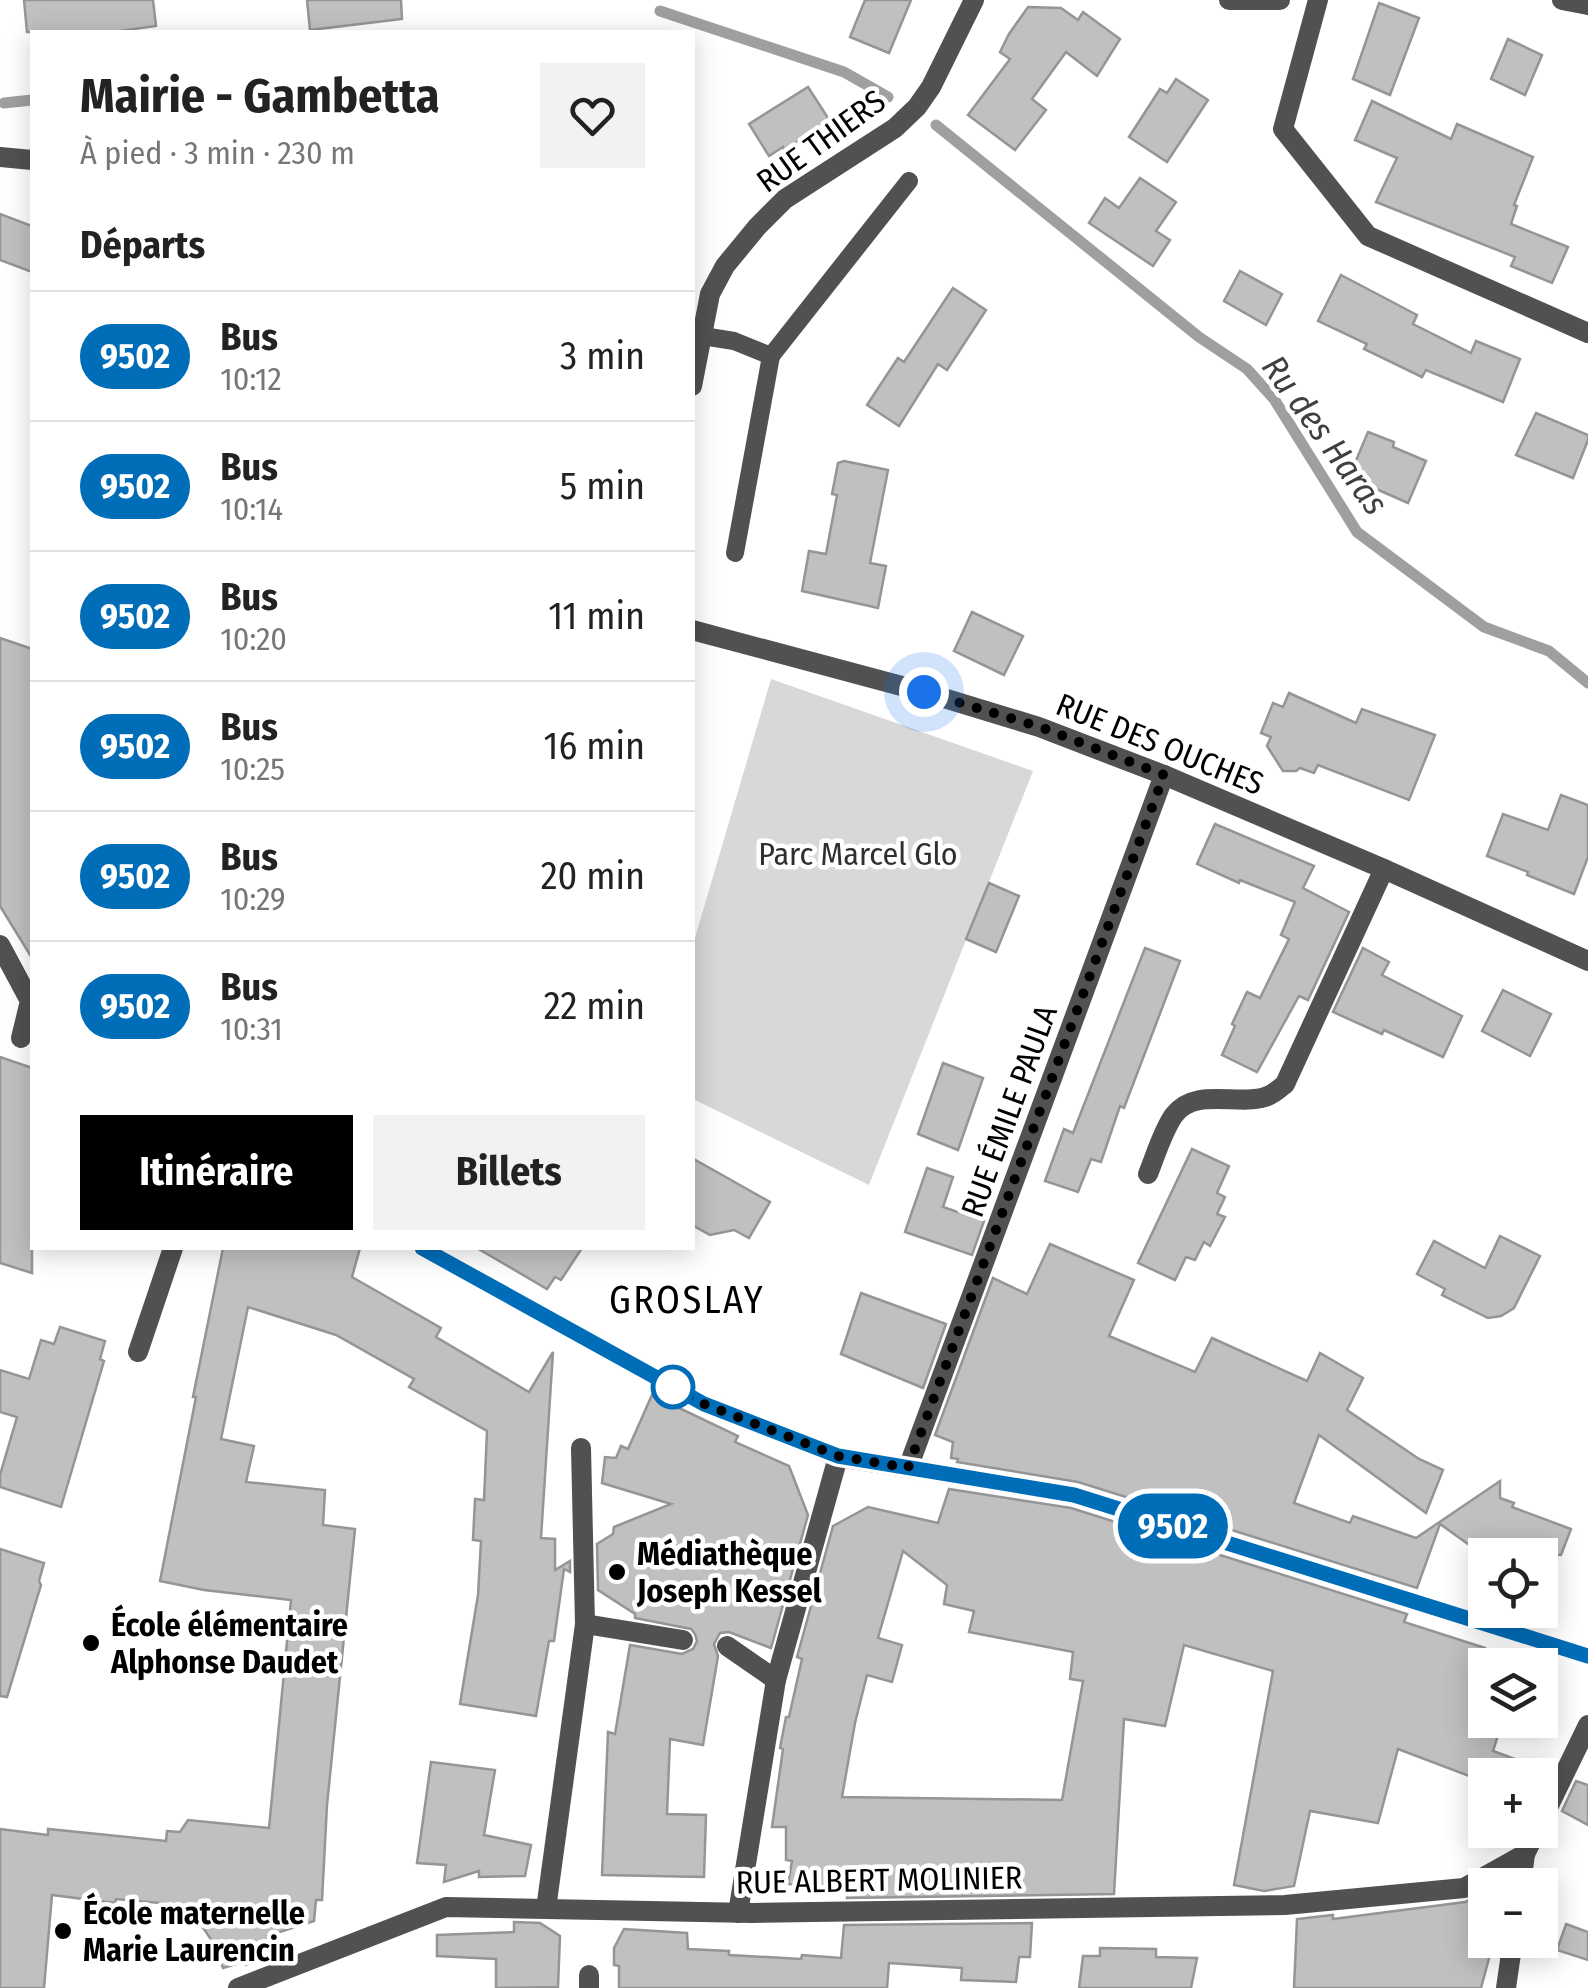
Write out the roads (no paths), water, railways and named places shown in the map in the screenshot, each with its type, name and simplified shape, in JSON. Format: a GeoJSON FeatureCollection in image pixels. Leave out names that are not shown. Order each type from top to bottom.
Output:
{"type":"FeatureCollection","features":[{"type":"Feature","properties":{"kind":"street","name":"RUE THIERS"},"geometry":{"type":"LineString","coordinates":[[695,374],[710,294],[725,266],[785,199],[895,128],[917,107],[974,0]]}},
{"type":"Feature","properties":{"kind":"street"},"geometry":{"type":"LineString","coordinates":[[1229,0],[1280,0]]}},
{"type":"Feature","properties":{"kind":"street"},"geometry":{"type":"LineString","coordinates":[[1318,0],[1284,130],[1368,236],[1588,333]]}},
{"type":"Feature","properties":{"kind":"street"},"geometry":{"type":"LineString","coordinates":[[1562,0],[1588,5]]}},
{"type":"Feature","properties":{"kind":"street"},"geometry":{"type":"LineString","coordinates":[[0,157],[30,160]]}},
{"type":"Feature","properties":{"kind":"street","name":"RUE DES OUCHES"},"geometry":{"type":"LineString","coordinates":[[695,631],[1040,727],[1384,868],[1588,961]]}},
{"type":"Feature","properties":{"kind":"street","name":"RUE ÉMILE PAULA"},"geometry":{"type":"LineString","coordinates":[[908,1468],[1164,775]]}},
{"type":"Feature","properties":{"kind":"street"},"geometry":{"type":"LineString","coordinates":[[1148,1174],[1174,1114],[1188,1104],[1206,1099],[1252,1100],[1270,1096],[1285,1084],[1384,868]]}},
{"type":"Feature","properties":{"kind":"street"},"geometry":{"type":"LineString","coordinates":[[0,945],[30,1001],[18,1040]]}},
{"type":"Feature","properties":{"kind":"street"},"geometry":{"type":"LineString","coordinates":[[138,1352],[172,1250]]}},
{"type":"Feature","properties":{"kind":"street"},"geometry":{"type":"LineString","coordinates":[[426,1250],[704,1404],[838,1456],[1074,1495],[1588,1656]]}},
{"type":"Feature","properties":{"kind":"street"},"geometry":{"type":"LineString","coordinates":[[546,1908],[585,1624],[581,1448]]}},
{"type":"Feature","properties":{"kind":"street"},"geometry":{"type":"LineString","coordinates":[[738,1913],[776,1680],[838,1456]]}},
{"type":"Feature","properties":{"kind":"street"},"geometry":{"type":"LineString","coordinates":[[585,1624],[683,1640]]}},
{"type":"Feature","properties":{"kind":"street"},"geometry":{"type":"LineString","coordinates":[[727,1646],[776,1680]]}},
{"type":"Feature","properties":{"kind":"street"},"geometry":{"type":"LineString","coordinates":[[1558,1787],[1588,1725]]}},
{"type":"Feature","properties":{"kind":"street"},"geometry":{"type":"LineString","coordinates":[[1524,1868],[1529,1848]]}},
{"type":"Feature","properties":{"kind":"street","name":"RUE ALBERT MOLINIER"},"geometry":{"type":"LineString","coordinates":[[238,1988],[446,1907],[738,1913],[1284,1905],[1464,1888],[1526,1854]]}},
{"type":"Feature","properties":{"kind":"street"},"geometry":{"type":"LineString","coordinates":[[1506,1988],[1510,1958]]}},
{"type":"Feature","properties":{"kind":"lane"},"geometry":{"type":"LineString","coordinates":[[735,553],[771,356],[908,181]]}},
{"type":"Feature","properties":{"kind":"lane"},"geometry":{"type":"LineString","coordinates":[[704,336],[771,356]]}},
{"type":"Feature","properties":{"kind":"waterway","name":"Ru des Haras"},"geometry":{"type":"LineString","coordinates":[[660,11],[844,72],[888,97]]}},
{"type":"Feature","properties":{"kind":"waterway","name":"Ru des Haras"},"geometry":{"type":"LineString","coordinates":[[4,103],[30,100]]}},
{"type":"Feature","properties":{"kind":"waterway","name":"Ru des Haras"},"geometry":{"type":"LineString","coordinates":[[936,125],[1199,337],[1247,369],[1274,399],[1357,532],[1484,627],[1549,651],[1588,683]]}},
{"type":"Feature","properties":{"kind":"place","name":"Médiathèque Joseph Kessel"},"geometry":{"type":"Point","coordinates":[617,1572]}},
{"type":"Feature","properties":{"kind":"place","name":"École élémentaire Alphonse Daudet"},"geometry":{"type":"Point","coordinates":[91,1643]}},
{"type":"Feature","properties":{"kind":"place","name":"École maternelle Marie Laurencin"},"geometry":{"type":"Point","coordinates":[63,1931]}},
{"type":"Feature","properties":{"kind":"district","name":"GROSLAY"},"geometry":{"type":"Point","coordinates":[687,1300]}},
{"type":"Feature","properties":{"kind":"park label","name":"Parc Marcel Glo"},"geometry":{"type":"Point","coordinates":[858,854]}}]}
